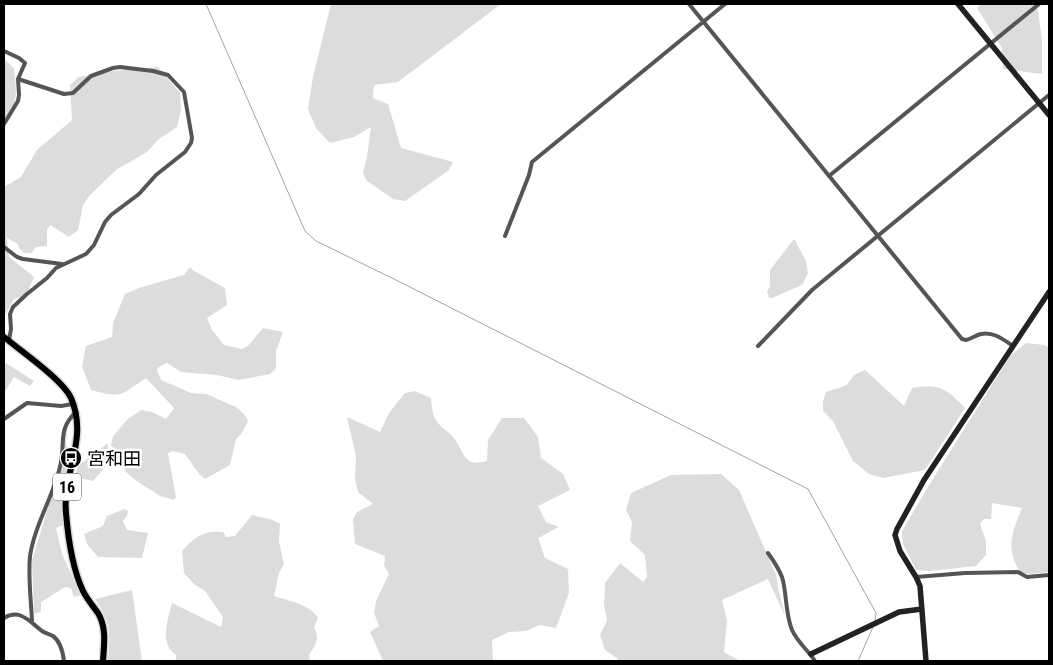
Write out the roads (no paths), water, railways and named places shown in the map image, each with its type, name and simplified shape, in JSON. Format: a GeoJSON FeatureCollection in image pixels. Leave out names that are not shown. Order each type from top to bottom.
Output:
{"type":"FeatureCollection","features":[{"type":"Feature","properties":{"kind":"main road","name":"16"},"geometry":{"type":"LineString","coordinates":[[6,339],[60,383],[69,394],[76,412],[78,436],[66,495],[66,514],[79,581],[83,591],[101,618],[104,628],[103,661]]}},
{"type":"Feature","properties":{"kind":"street"},"geometry":{"type":"LineString","coordinates":[[689,4],[962,339],[966,340],[982,333],[988,333],[1002,338],[1013,346]]}},
{"type":"Feature","properties":{"kind":"street"},"geometry":{"type":"LineString","coordinates":[[505,236],[529,175],[532,162],[725,4]]}},
{"type":"Feature","properties":{"kind":"street"},"geometry":{"type":"LineString","coordinates":[[958,4],[1049,115]]}},
{"type":"Feature","properties":{"kind":"street"},"geometry":{"type":"LineString","coordinates":[[829,176],[1039,4]]}},
{"type":"Feature","properties":{"kind":"street"},"geometry":{"type":"LineString","coordinates":[[4,51],[25,63],[18,78],[18,101],[4,124]]}},
{"type":"Feature","properties":{"kind":"street"},"geometry":{"type":"LineString","coordinates":[[6,339],[11,329],[10,314],[13,307],[38,287],[56,268],[86,254],[94,245],[105,222],[138,194],[156,175],[175,161],[188,148],[192,138],[184,92],[168,75],[153,71],[120,67],[113,68],[91,76],[73,93],[64,94],[18,78]]}},
{"type":"Feature","properties":{"kind":"street"},"geometry":{"type":"LineString","coordinates":[[758,346],[812,290],[1049,95]]}},
{"type":"Feature","properties":{"kind":"street"},"geometry":{"type":"LineString","coordinates":[[4,246],[17,258],[23,260],[62,264]]}},
{"type":"Feature","properties":{"kind":"street"},"geometry":{"type":"LineString","coordinates":[[926,661],[920,586],[900,551],[895,535],[897,529],[924,480],[1049,292]]}},
{"type":"Feature","properties":{"kind":"street"},"geometry":{"type":"LineString","coordinates":[[4,419],[27,403],[61,406],[73,404]]}},
{"type":"Feature","properties":{"kind":"street"},"geometry":{"type":"LineString","coordinates":[[32,621],[30,558],[32,548],[61,463],[64,430],[76,412]]}},
{"type":"Feature","properties":{"kind":"street"},"geometry":{"type":"LineString","coordinates":[[768,553],[782,577],[786,609],[792,630],[799,644],[811,654],[815,661]]}},
{"type":"Feature","properties":{"kind":"street"},"geometry":{"type":"LineString","coordinates":[[916,577],[965,573],[1018,572],[1027,577],[1049,575]]}},
{"type":"Feature","properties":{"kind":"street"},"geometry":{"type":"LineString","coordinates":[[811,654],[899,612],[922,609]]}},
{"type":"Feature","properties":{"kind":"street"},"geometry":{"type":"LineString","coordinates":[[4,618],[15,614],[27,617],[43,632],[54,637],[58,642],[64,661]]}},
{"type":"Feature","properties":{"kind":"waterway"},"geometry":{"type":"LineString","coordinates":[[206,4],[305,231],[316,241],[808,489],[876,613],[875,621]]}},
{"type":"Feature","properties":{"kind":"waterway"},"geometry":{"type":"LineString","coordinates":[[858,661],[873,627]]}},
{"type":"Feature","properties":{"kind":"place","name":"宮和田"},"geometry":{"type":"Point","coordinates":[71,458]}}]}
